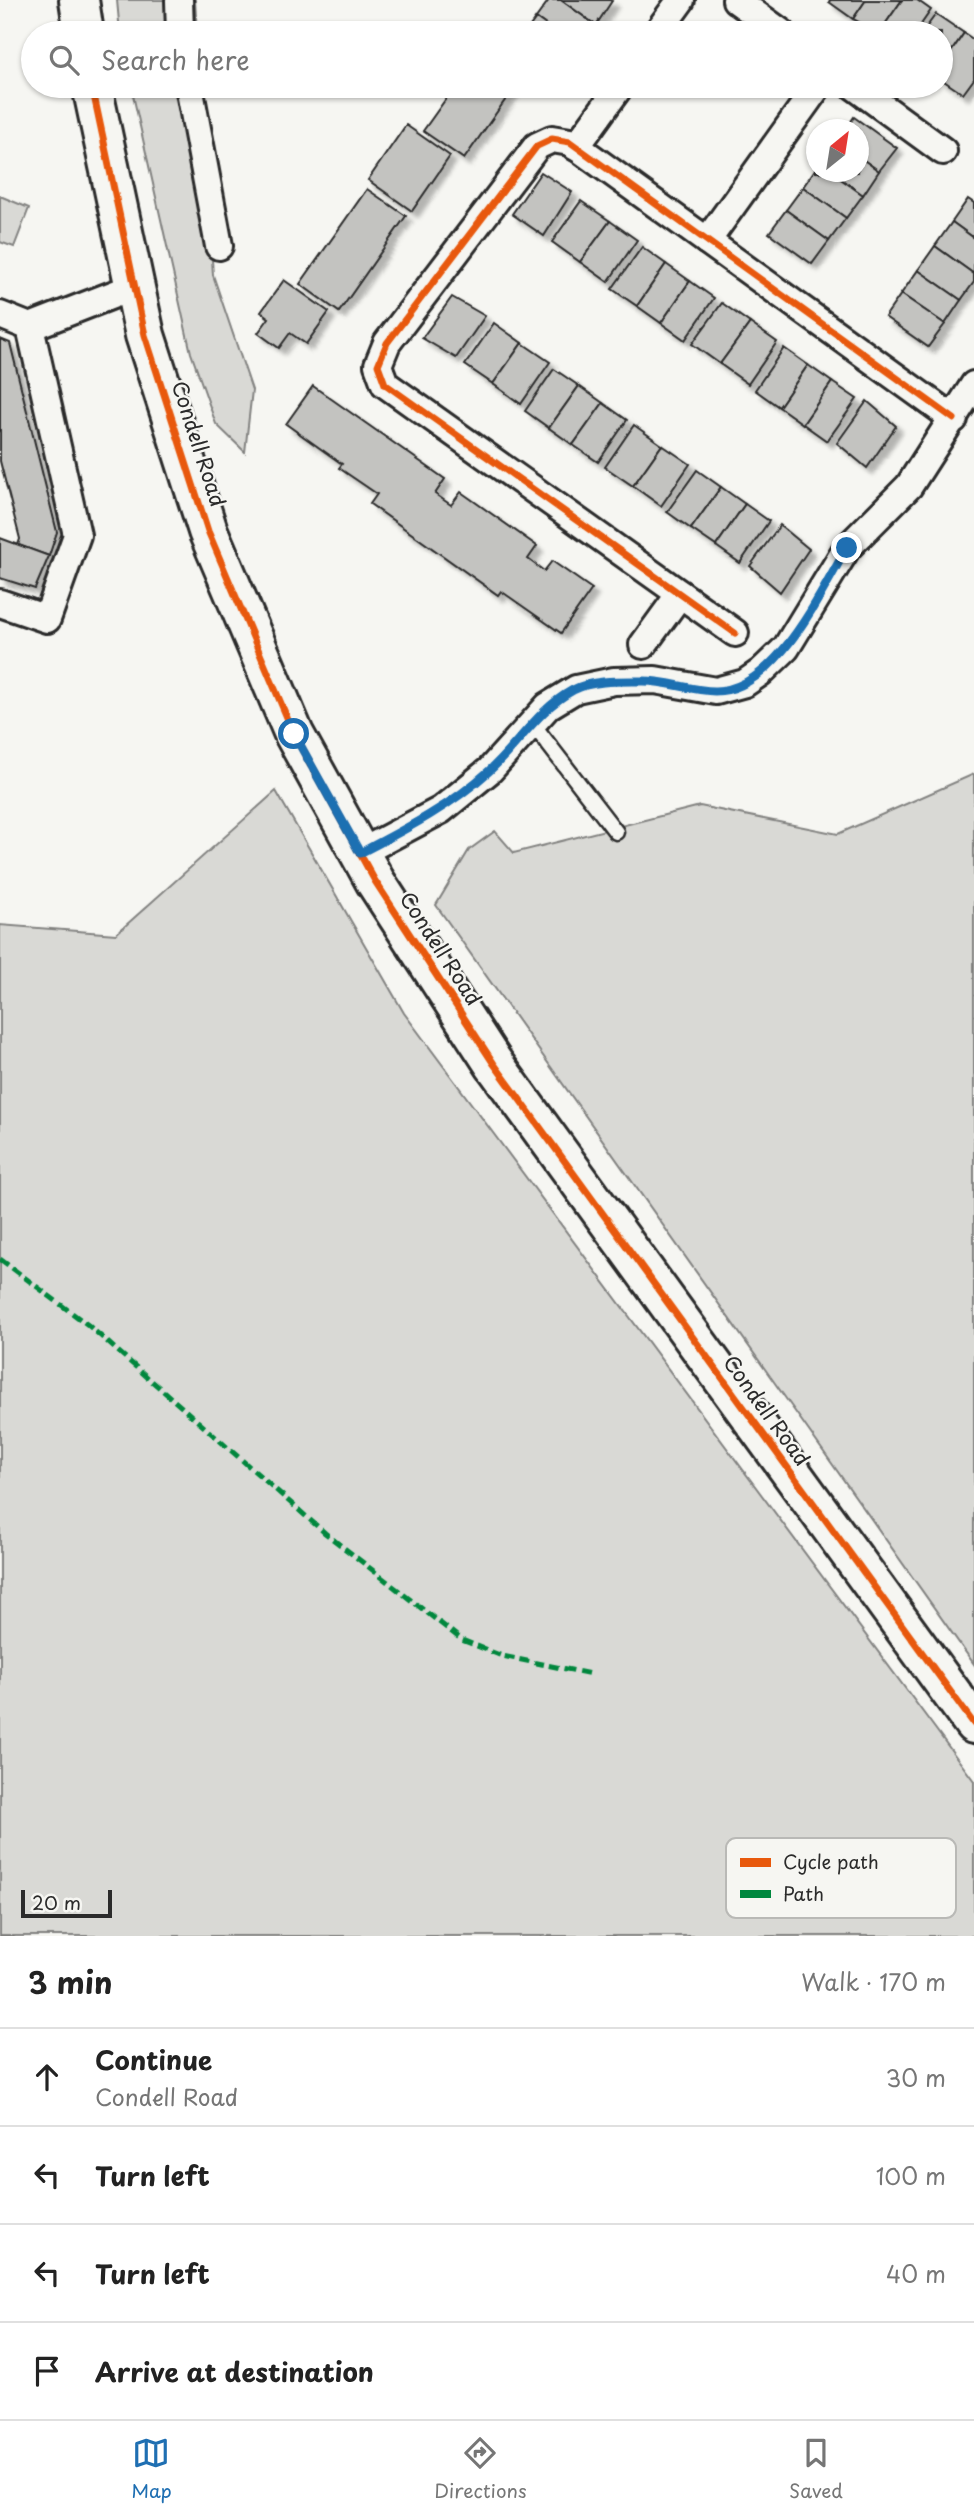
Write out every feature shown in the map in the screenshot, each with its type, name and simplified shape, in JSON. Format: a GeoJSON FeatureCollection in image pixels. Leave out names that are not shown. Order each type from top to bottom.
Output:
{"type":"FeatureCollection","features":[{"type":"Feature","properties":{"kind":"main road"},"geometry":{"type":"LineString","coordinates":[[79,0],[82,21]]}},
{"type":"Feature","properties":{"kind":"main road","name":"Condell Road"},"geometry":{"type":"LineString","coordinates":[[95,98],[145,335],[208,531],[294,734],[360,853],[494,1065],[974,1724]]}},
{"type":"Feature","properties":{"kind":"street"},"geometry":{"type":"LineString","coordinates":[[178,0],[179,21]]}},
{"type":"Feature","properties":{"kind":"street"},"geometry":{"type":"LineString","coordinates":[[666,21],[681,0]]}},
{"type":"Feature","properties":{"kind":"street"},"geometry":{"type":"LineString","coordinates":[[736,0],[765,21]]}},
{"type":"Feature","properties":{"kind":"street"},"geometry":{"type":"LineString","coordinates":[[191,98],[219,246]]}},
{"type":"Feature","properties":{"kind":"street"},"geometry":{"type":"LineString","coordinates":[[576,147],[611,98]]}},
{"type":"Feature","properties":{"kind":"street"},"geometry":{"type":"LineString","coordinates":[[707,241],[809,98]]}},
{"type":"Feature","properties":{"kind":"street"},"geometry":{"type":"LineString","coordinates":[[870,98],[943,151]]}},
{"type":"Feature","properties":{"kind":"street"},"geometry":{"type":"LineString","coordinates":[[735,633],[385,384],[378,365],[387,343],[537,146],[552,139],[570,142],[954,419]]}},
{"type":"Feature","properties":{"kind":"street"},"geometry":{"type":"LineString","coordinates":[[0,315],[30,327],[134,286]]}},
{"type":"Feature","properties":{"kind":"street"},"geometry":{"type":"LineString","coordinates":[[0,603],[47,619],[77,535],[30,327]]}},
{"type":"Feature","properties":{"kind":"street"},"geometry":{"type":"LineString","coordinates":[[360,853],[441,810],[490,770],[548,706],[576,689],[614,681],[655,680],[716,691],[745,683],[761,672],[786,648],[847,548],[909,486],[974,385]]}},
{"type":"Feature","properties":{"kind":"street"},"geometry":{"type":"LineString","coordinates":[[643,645],[680,594]]}},
{"type":"Feature","properties":{"kind":"lane"},"geometry":{"type":"LineString","coordinates":[[531,723],[616,832]]}},
{"type":"Feature","properties":{"kind":"shaded area"},"geometry":{"type":"Polygon","coordinates":[[[117,0],[195,0],[196,21],[119,21],[117,0]]]}},
{"type":"Feature","properties":{"kind":"shaded area"},"geometry":{"type":"Polygon","coordinates":[[[134,98],[202,98],[213,275],[252,390],[245,452],[216,424],[191,353],[134,98]]]}},
{"type":"Feature","properties":{"kind":"shaded area"},"geometry":{"type":"Polygon","coordinates":[[[0,196],[29,208],[14,247],[0,242],[0,196]]]}},
{"type":"Feature","properties":{"kind":"shaded area"},"geometry":{"type":"Polygon","coordinates":[[[974,774],[974,1664],[436,905],[469,850],[495,831],[514,853],[700,806],[838,834],[974,774]]]}},
{"type":"Feature","properties":{"kind":"shaded area"},"geometry":{"type":"Polygon","coordinates":[[[276,791],[404,1013],[974,1781],[974,1936],[0,1936],[0,925],[116,934],[276,791]]]}},
{"type":"Feature","properties":{"kind":"building"},"geometry":{"type":"Polygon","coordinates":[[[549,0],[561,0],[590,21],[540,21],[536,18],[549,0]]]}},
{"type":"Feature","properties":{"kind":"building"},"geometry":{"type":"Polygon","coordinates":[[[561,0],[612,1],[599,21],[590,21],[561,0]]]}},
{"type":"Feature","properties":{"kind":"building"},"geometry":{"type":"Polygon","coordinates":[[[866,0],[853,19],[829,2],[866,0]]]}},
{"type":"Feature","properties":{"kind":"building"},"geometry":{"type":"Polygon","coordinates":[[[866,0],[902,0],[887,21],[853,19],[866,0]]]}},
{"type":"Feature","properties":{"kind":"building"},"geometry":{"type":"Polygon","coordinates":[[[902,0],[917,0],[931,10],[923,21],[887,21],[902,0]]]}},
{"type":"Feature","properties":{"kind":"building"},"geometry":{"type":"Polygon","coordinates":[[[936,14],[946,21],[931,21],[936,14]]]}},
{"type":"Feature","properties":{"kind":"building"},"geometry":{"type":"Polygon","coordinates":[[[953,26],[964,33],[953,49],[953,26]]]}},
{"type":"Feature","properties":{"kind":"building"},"geometry":{"type":"Polygon","coordinates":[[[964,33],[974,40],[974,79],[963,94],[953,87],[953,49],[964,33]]]}},
{"type":"Feature","properties":{"kind":"building"},"geometry":{"type":"Polygon","coordinates":[[[446,98],[507,98],[464,159],[423,131],[446,98]]]}},
{"type":"Feature","properties":{"kind":"building"},"geometry":{"type":"Polygon","coordinates":[[[406,125],[450,156],[412,211],[368,180],[406,125]]]}},
{"type":"Feature","properties":{"kind":"building"},"geometry":{"type":"Polygon","coordinates":[[[869,128],[897,148],[879,171],[869,164],[869,128]]]}},
{"type":"Feature","properties":{"kind":"building"},"geometry":{"type":"Polygon","coordinates":[[[869,164],[879,171],[863,195],[845,182],[869,182],[869,164]]]}},
{"type":"Feature","properties":{"kind":"building"},"geometry":{"type":"Polygon","coordinates":[[[541,172],[572,192],[544,236],[512,214],[541,172]]]}},
{"type":"Feature","properties":{"kind":"building"},"geometry":{"type":"Polygon","coordinates":[[[806,182],[845,182],[863,195],[846,218],[803,187],[806,182]]]}},
{"type":"Feature","properties":{"kind":"building"},"geometry":{"type":"Polygon","coordinates":[[[803,187],[846,218],[829,241],[786,210],[803,187]]]}},
{"type":"Feature","properties":{"kind":"building"},"geometry":{"type":"Polygon","coordinates":[[[367,189],[406,216],[339,312],[300,284],[367,189]]]}},
{"type":"Feature","properties":{"kind":"building"},"geometry":{"type":"Polygon","coordinates":[[[968,199],[974,203],[974,238],[952,222],[968,199]]]}},
{"type":"Feature","properties":{"kind":"building"},"geometry":{"type":"Polygon","coordinates":[[[581,201],[610,221],[580,262],[552,242],[581,201]]]}},
{"type":"Feature","properties":{"kind":"building"},"geometry":{"type":"Polygon","coordinates":[[[786,210],[829,241],[812,264],[769,233],[786,210]]]}},
{"type":"Feature","properties":{"kind":"building"},"geometry":{"type":"Polygon","coordinates":[[[610,221],[637,240],[608,282],[580,262],[610,221]]]}},
{"type":"Feature","properties":{"kind":"building"},"geometry":{"type":"Polygon","coordinates":[[[952,222],[974,238],[974,274],[935,246],[952,222]]]}},
{"type":"Feature","properties":{"kind":"building"},"geometry":{"type":"Polygon","coordinates":[[[935,246],[974,274],[974,282],[961,300],[918,270],[935,246]]]}},
{"type":"Feature","properties":{"kind":"building"},"geometry":{"type":"Polygon","coordinates":[[[642,247],[666,264],[637,306],[612,289],[642,247]]]}},
{"type":"Feature","properties":{"kind":"building"},"geometry":{"type":"Polygon","coordinates":[[[666,264],[690,281],[661,323],[637,306],[666,264]]]}},
{"type":"Feature","properties":{"kind":"building"},"geometry":{"type":"Polygon","coordinates":[[[918,270],[961,300],[945,324],[901,294],[918,270]]]}},
{"type":"Feature","properties":{"kind":"building"},"geometry":{"type":"Polygon","coordinates":[[[284,280],[329,312],[306,344],[290,333],[279,348],[258,333],[269,318],[261,312],[284,280]]]}},
{"type":"Feature","properties":{"kind":"building"},"geometry":{"type":"Polygon","coordinates":[[[690,281],[714,298],[685,340],[661,323],[690,281]]]}},
{"type":"Feature","properties":{"kind":"building"},"geometry":{"type":"Polygon","coordinates":[[[901,294],[945,324],[928,347],[885,317],[901,294]]]}},
{"type":"Feature","properties":{"kind":"building"},"geometry":{"type":"Polygon","coordinates":[[[452,297],[485,316],[456,358],[422,338],[452,297]]]}},
{"type":"Feature","properties":{"kind":"building"},"geometry":{"type":"Polygon","coordinates":[[[722,303],[750,323],[720,364],[692,344],[722,303]]]}},
{"type":"Feature","properties":{"kind":"building"},"geometry":{"type":"Polygon","coordinates":[[[494,323],[522,343],[493,384],[465,365],[494,323]]]}},
{"type":"Feature","properties":{"kind":"building"},"geometry":{"type":"Polygon","coordinates":[[[750,323],[777,342],[748,384],[720,364],[750,323]]]}},
{"type":"Feature","properties":{"kind":"building"},"geometry":{"type":"Polygon","coordinates":[[[0,339],[10,343],[57,532],[49,556],[18,545],[20,539],[0,461],[0,339]]]}},
{"type":"Feature","properties":{"kind":"building"},"geometry":{"type":"Polygon","coordinates":[[[522,343],[550,362],[521,404],[493,384],[522,343]]]}},
{"type":"Feature","properties":{"kind":"building"},"geometry":{"type":"Polygon","coordinates":[[[784,348],[808,365],[779,407],[755,390],[784,348]]]}},
{"type":"Feature","properties":{"kind":"building"},"geometry":{"type":"Polygon","coordinates":[[[808,365],[832,382],[803,424],[779,407],[808,365]]]}},
{"type":"Feature","properties":{"kind":"building"},"geometry":{"type":"Polygon","coordinates":[[[554,369],[579,386],[549,428],[525,411],[554,369]]]}},
{"type":"Feature","properties":{"kind":"building"},"geometry":{"type":"Polygon","coordinates":[[[832,382],[857,399],[827,441],[803,424],[832,382]]]}},
{"type":"Feature","properties":{"kind":"building"},"geometry":{"type":"Polygon","coordinates":[[[313,386],[445,479],[435,494],[451,505],[461,492],[537,546],[528,559],[544,571],[552,561],[592,589],[561,633],[501,591],[498,595],[370,504],[377,494],[339,468],[342,464],[286,424],[313,386]]]}},
{"type":"Feature","properties":{"kind":"building"},"geometry":{"type":"Polygon","coordinates":[[[579,386],[603,403],[573,445],[549,428],[579,386]]]}},
{"type":"Feature","properties":{"kind":"building"},"geometry":{"type":"Polygon","coordinates":[[[867,401],[896,426],[867,468],[837,443],[867,401]]]}},
{"type":"Feature","properties":{"kind":"building"},"geometry":{"type":"Polygon","coordinates":[[[603,403],[627,420],[598,462],[573,445],[603,403]]]}},
{"type":"Feature","properties":{"kind":"building"},"geometry":{"type":"Polygon","coordinates":[[[634,425],[662,445],[633,486],[605,467],[634,425]]]}},
{"type":"Feature","properties":{"kind":"building"},"geometry":{"type":"Polygon","coordinates":[[[662,445],[690,464],[661,506],[633,486],[662,445]]]}},
{"type":"Feature","properties":{"kind":"building"},"geometry":{"type":"Polygon","coordinates":[[[697,470],[721,487],[691,529],[667,512],[697,470]]]}},
{"type":"Feature","properties":{"kind":"building"},"geometry":{"type":"Polygon","coordinates":[[[721,487],[745,504],[716,546],[691,529],[721,487]]]}},
{"type":"Feature","properties":{"kind":"building"},"geometry":{"type":"Polygon","coordinates":[[[745,504],[769,521],[740,563],[716,546],[745,504]]]}},
{"type":"Feature","properties":{"kind":"building"},"geometry":{"type":"Polygon","coordinates":[[[780,525],[809,549],[780,592],[750,566],[780,525]]]}},
{"type":"Feature","properties":{"kind":"building"},"geometry":{"type":"Polygon","coordinates":[[[0,538],[49,556],[35,589],[0,578],[0,538]]]}},
{"type":"Feature","properties":{"kind":"marked path"},"geometry":{"type":"LineString","coordinates":[[0,1259],[88,1325],[325,1533],[462,1640],[502,1656],[591,1674]]}},
{"type":"Feature","properties":{"kind":"cycle path"},"geometry":{"type":"LineString","coordinates":[[95,98],[145,335],[208,531],[294,734],[375,881],[494,1064],[974,1724]]}},
{"type":"Feature","properties":{"kind":"cycle path"},"geometry":{"type":"LineString","coordinates":[[735,633],[385,384],[378,365],[387,343],[537,146],[552,139],[570,142],[954,419]]}},
{"type":"Feature","properties":{"kind":"route"},"geometry":{"type":"LineString","coordinates":[[294,734],[360,853],[441,810],[490,770],[548,706],[576,689],[614,681],[655,680],[716,691],[745,683],[786,648],[847,548]]}}]}
